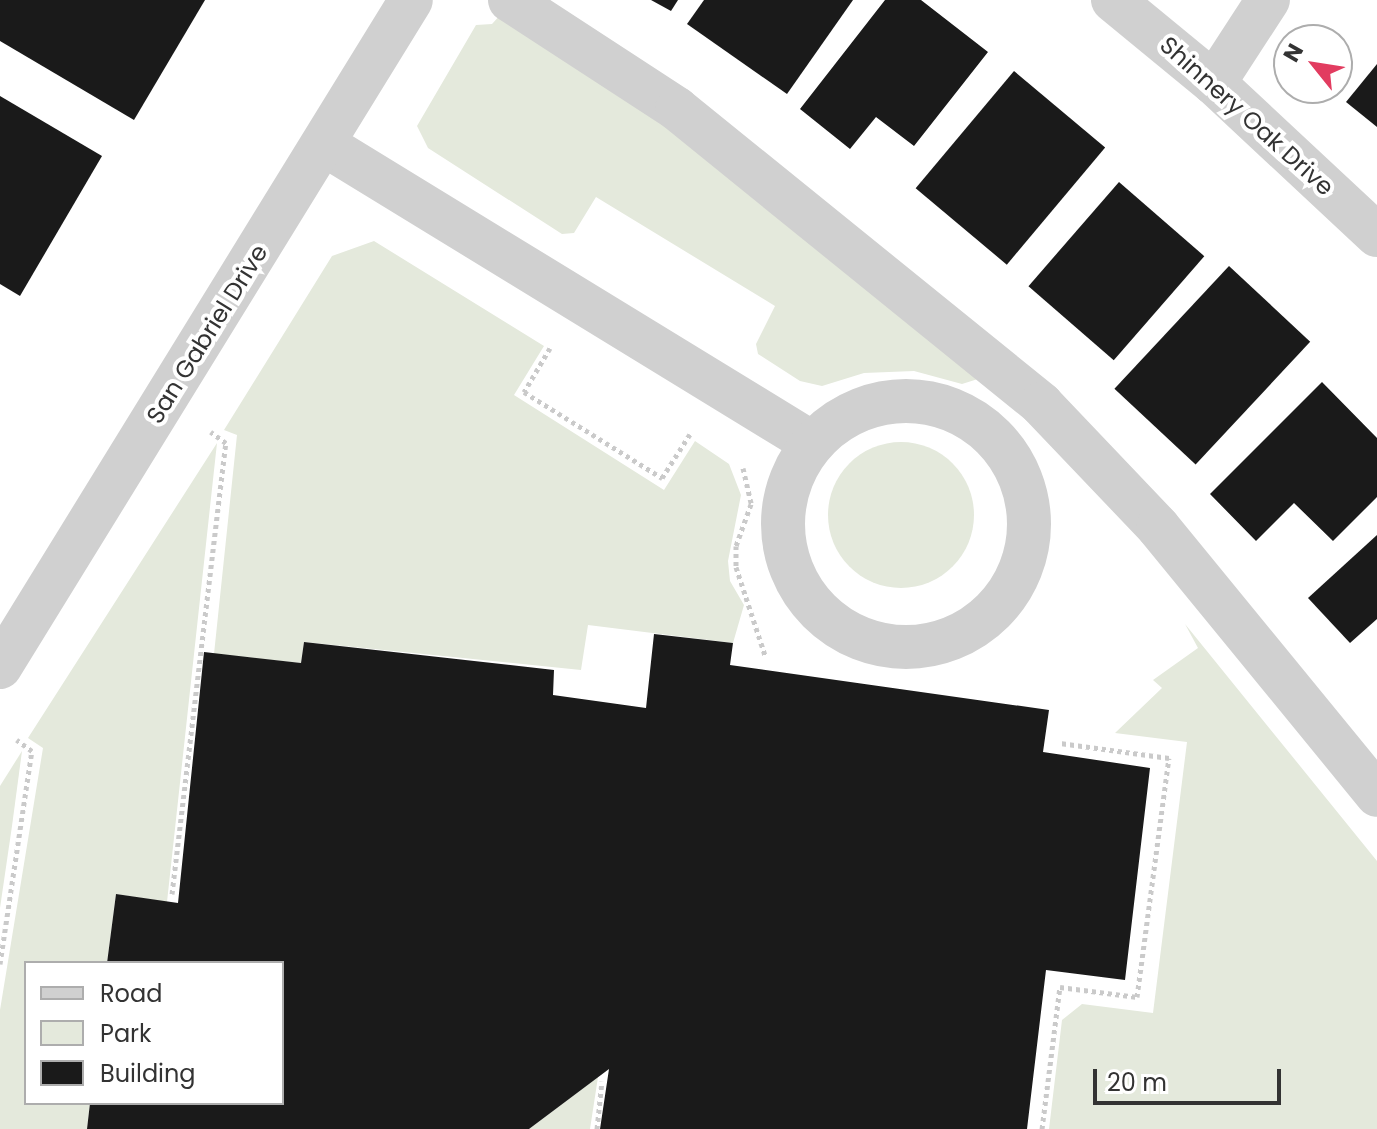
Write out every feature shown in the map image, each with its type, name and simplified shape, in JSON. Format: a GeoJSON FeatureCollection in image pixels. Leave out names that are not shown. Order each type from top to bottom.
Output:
{"type":"FeatureCollection","features":[{"type":"Feature","properties":{"kind":"street","name":"San Gabriel Drive"},"geometry":{"type":"LineString","coordinates":[[0,667],[325,145],[411,0]]}},
{"type":"Feature","properties":{"kind":"street"},"geometry":{"type":"LineString","coordinates":[[510,0],[677,109],[1041,404],[1158,527],[1377,795]]}},
{"type":"Feature","properties":{"kind":"street","name":"Shinnery Oak Drive"},"geometry":{"type":"LineString","coordinates":[[1113,0],[1214,83],[1377,235]]}},
{"type":"Feature","properties":{"kind":"street"},"geometry":{"type":"LineString","coordinates":[[1214,83],[1268,0]]}},
{"type":"Feature","properties":{"kind":"street"},"geometry":{"type":"LineString","coordinates":[[325,145],[812,443]]}},
{"type":"Feature","properties":{"kind":"street"},"geometry":{"type":"LineString","coordinates":[[920,399],[976,419],[1016,464],[1031,521],[1017,580],[979,625],[923,648],[864,642],[814,608],[786,556],[784,496],[812,443],[860,407],[920,399]]}},
{"type":"Feature","properties":{"kind":"path"},"geometry":{"type":"LineString","coordinates":[[540,335],[553,343],[524,392],[662,478],[691,432],[704,440]]}},
{"type":"Feature","properties":{"kind":"path"},"geometry":{"type":"LineString","coordinates":[[172,894],[226,443],[210,432]]}},
{"type":"Feature","properties":{"kind":"path"},"geometry":{"type":"LineString","coordinates":[[729,457],[742,465],[751,484],[736,567],[765,655]]}},
{"type":"Feature","properties":{"kind":"path"},"geometry":{"type":"LineString","coordinates":[[0,964],[32,751],[17,740]]}},
{"type":"Feature","properties":{"kind":"path"},"geometry":{"type":"LineString","coordinates":[[1042,1129],[1060,987],[1137,997],[1169,758],[1060,743]]}},
{"type":"Feature","properties":{"kind":"path"},"geometry":{"type":"LineString","coordinates":[[597,1129],[602,1081]]}},
{"type":"Feature","properties":{"kind":"green space"},"geometry":{"type":"Polygon","coordinates":[[[502,13],[683,135],[981,378],[962,384],[914,371],[864,373],[822,386],[800,381],[758,354],[756,344],[775,306],[596,197],[574,233],[562,234],[428,148],[417,126],[476,25],[492,24],[502,13]]]}},
{"type":"Feature","properties":{"kind":"green space"},"geometry":{"type":"Polygon","coordinates":[[[374,241],[544,346],[514,395],[664,490],[695,441],[729,464],[741,495],[728,561],[730,581],[744,605],[733,643],[588,625],[581,670],[304,642],[301,663],[214,654],[237,435],[224,430],[332,256],[374,241]]]}},
{"type":"Feature","properties":{"kind":"green space"},"geometry":{"type":"Polygon","coordinates":[[[901,442],[929,448],[953,463],[968,487],[974,515],[968,543],[953,567],[929,582],[901,588],[873,582],[849,567],[834,543],[828,515],[834,487],[849,463],[873,448],[901,442]]]}},
{"type":"Feature","properties":{"kind":"green space"},"geometry":{"type":"Polygon","coordinates":[[[217,443],[167,902],[116,894],[107,961],[24,961],[24,1105],[90,1105],[87,1129],[0,1129],[0,1010],[43,748],[28,738],[217,443]]]}},
{"type":"Feature","properties":{"kind":"green space"},"geometry":{"type":"Polygon","coordinates":[[[1185,624],[1377,861],[1377,1129],[1049,1129],[1062,1020],[1082,1004],[1153,1013],[1187,742],[1115,733],[1162,688],[1153,680],[1198,648],[1185,624]]]}},
{"type":"Feature","properties":{"kind":"green space"},"geometry":{"type":"Polygon","coordinates":[[[22,751],[12,826],[0,908],[0,786],[22,751]]]}},
{"type":"Feature","properties":{"kind":"green space"},"geometry":{"type":"Polygon","coordinates":[[[598,1077],[590,1129],[529,1129],[598,1077]]]}},
{"type":"Feature","properties":{"kind":"building"},"geometry":{"type":"Polygon","coordinates":[[[0,0],[205,0],[134,120],[0,41],[0,0]]]}},
{"type":"Feature","properties":{"kind":"building"},"geometry":{"type":"Polygon","coordinates":[[[651,0],[678,0],[671,11],[651,0]]]}},
{"type":"Feature","properties":{"kind":"building"},"geometry":{"type":"Polygon","coordinates":[[[704,0],[853,0],[787,94],[687,24],[704,0]]]}},
{"type":"Feature","properties":{"kind":"building"},"geometry":{"type":"Polygon","coordinates":[[[885,0],[921,0],[988,52],[914,146],[876,117],[850,149],[800,109],[885,0]]]}},
{"type":"Feature","properties":{"kind":"building"},"geometry":{"type":"Polygon","coordinates":[[[1377,64],[1377,127],[1348,104],[1353,104],[1353,93],[1377,64]]]}},
{"type":"Feature","properties":{"kind":"building"},"geometry":{"type":"Polygon","coordinates":[[[1014,71],[1105,147],[1007,265],[916,188],[1014,71]]]}},
{"type":"Feature","properties":{"kind":"building"},"geometry":{"type":"Polygon","coordinates":[[[0,96],[102,156],[20,296],[0,284],[0,96]]]}},
{"type":"Feature","properties":{"kind":"building"},"geometry":{"type":"Polygon","coordinates":[[[1119,182],[1204,256],[1114,360],[1028,286],[1119,182]]]}},
{"type":"Feature","properties":{"kind":"building"},"geometry":{"type":"Polygon","coordinates":[[[1229,266],[1310,342],[1196,465],[1114,389],[1229,266]]]}},
{"type":"Feature","properties":{"kind":"building"},"geometry":{"type":"Polygon","coordinates":[[[1322,382],[1377,438],[1377,497],[1333,541],[1294,503],[1256,541],[1210,494],[1322,382]]]}},
{"type":"Feature","properties":{"kind":"building"},"geometry":{"type":"Polygon","coordinates":[[[1377,535],[1377,619],[1350,643],[1308,598],[1377,535]]]}},
{"type":"Feature","properties":{"kind":"building"},"geometry":{"type":"Polygon","coordinates":[[[654,634],[733,643],[730,665],[1049,710],[1043,752],[1150,768],[1125,980],[1046,970],[1027,1129],[600,1129],[609,1069],[529,1129],[87,1129],[90,1105],[284,1105],[284,961],[107,961],[116,894],[178,903],[204,652],[301,663],[304,642],[554,670],[553,695],[646,708],[654,634]]]}}]}
